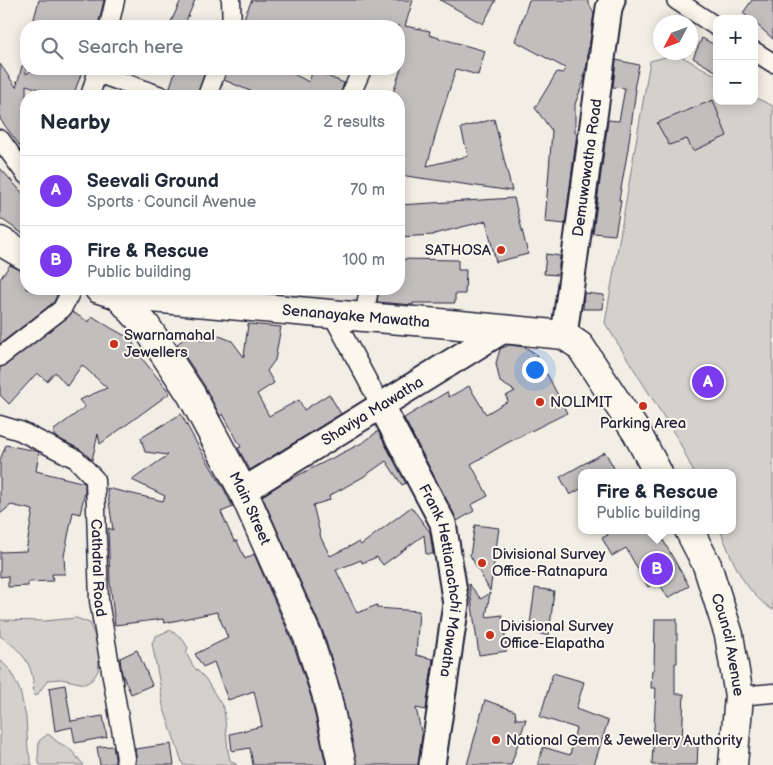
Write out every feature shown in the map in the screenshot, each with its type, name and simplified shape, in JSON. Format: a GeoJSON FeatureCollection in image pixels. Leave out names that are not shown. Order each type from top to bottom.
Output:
{"type":"FeatureCollection","features":[{"type":"Feature","properties":{"kind":"main road"},"geometry":{"type":"LineString","coordinates":[[0,240],[20,252]]}},
{"type":"Feature","properties":{"kind":"main road","name":"Main Street"},"geometry":{"type":"LineString","coordinates":[[114,295],[146,326],[191,394],[243,491],[308,637],[326,693],[342,765]]}},
{"type":"Feature","properties":{"kind":"main road","name":"Senanayake Mawatha"},"geometry":{"type":"LineString","coordinates":[[185,295],[332,314],[564,335]]}},
{"type":"Feature","properties":{"kind":"main road"},"geometry":{"type":"LineString","coordinates":[[564,335],[580,346],[637,432],[656,469]]}},
{"type":"Feature","properties":{"kind":"main road","name":"Council Avenue"},"geometry":{"type":"LineString","coordinates":[[691,534],[707,565],[729,635],[739,696],[733,765]]}},
{"type":"Feature","properties":{"kind":"street"},"geometry":{"type":"LineString","coordinates":[[110,20],[115,0]]}},
{"type":"Feature","properties":{"kind":"street"},"geometry":{"type":"LineString","coordinates":[[231,0],[232,20]]}},
{"type":"Feature","properties":{"kind":"street","name":"Demuwawatha Road"},"geometry":{"type":"LineString","coordinates":[[564,335],[609,8],[612,0]]}},
{"type":"Feature","properties":{"kind":"street"},"geometry":{"type":"LineString","coordinates":[[676,0],[713,24]]}},
{"type":"Feature","properties":{"kind":"street"},"geometry":{"type":"LineString","coordinates":[[758,54],[773,63]]}},
{"type":"Feature","properties":{"kind":"street"},"geometry":{"type":"LineString","coordinates":[[92,90],[97,75]]}},
{"type":"Feature","properties":{"kind":"street"},"geometry":{"type":"LineString","coordinates":[[108,75],[146,90]]}},
{"type":"Feature","properties":{"kind":"street"},"geometry":{"type":"LineString","coordinates":[[209,90],[214,75]]}},
{"type":"Feature","properties":{"kind":"street"},"geometry":{"type":"LineString","coordinates":[[353,90],[359,75]]}},
{"type":"Feature","properties":{"kind":"street"},"geometry":{"type":"LineString","coordinates":[[0,139],[20,166]]}},
{"type":"Feature","properties":{"kind":"street"},"geometry":{"type":"LineString","coordinates":[[0,357],[62,309],[69,295]]}},
{"type":"Feature","properties":{"kind":"street"},"geometry":{"type":"LineString","coordinates":[[364,317],[368,295]]}},
{"type":"Feature","properties":{"kind":"street"},"geometry":{"type":"LineString","coordinates":[[332,314],[381,406]]}},
{"type":"Feature","properties":{"kind":"street","name":"Shaviya Mawatha"},"geometry":{"type":"LineString","coordinates":[[243,491],[504,330]]}},
{"type":"Feature","properties":{"kind":"street","name":"Frank Hettiarachchi Mawatha"},"geometry":{"type":"LineString","coordinates":[[381,406],[443,523],[456,604],[432,765]]}},
{"type":"Feature","properties":{"kind":"street","name":"Cathdral Road"},"geometry":{"type":"LineString","coordinates":[[0,425],[20,431],[76,459],[95,479],[99,601],[126,758],[125,765]]}},
{"type":"Feature","properties":{"kind":"street"},"geometry":{"type":"LineString","coordinates":[[739,696],[773,693]]}},
{"type":"Feature","properties":{"kind":"shaded area"},"geometry":{"type":"Polygon","coordinates":[[[688,60],[713,74],[713,105],[758,105],[758,99],[773,106],[773,610],[746,585],[722,534],[736,534],[736,469],[692,469],[679,441],[605,323],[650,61],[688,60]]]}},
{"type":"Feature","properties":{"kind":"shaded area"},"geometry":{"type":"Polygon","coordinates":[[[76,618],[90,623],[100,652],[98,671],[92,680],[85,684],[61,679],[48,680],[37,695],[34,696],[33,680],[28,663],[20,652],[0,636],[0,620],[45,621],[76,618]]]}},
{"type":"Feature","properties":{"kind":"shaded area"},"geometry":{"type":"Polygon","coordinates":[[[170,630],[182,638],[188,648],[186,653],[193,666],[205,678],[224,709],[230,760],[237,765],[183,765],[163,706],[152,643],[156,636],[170,630]]]}},
{"type":"Feature","properties":{"kind":"shaded area"},"geometry":{"type":"Polygon","coordinates":[[[0,660],[11,671],[20,691],[26,717],[28,750],[32,765],[0,765],[0,660]]]}},
{"type":"Feature","properties":{"kind":"shaded area"},"geometry":{"type":"Polygon","coordinates":[[[48,734],[69,748],[84,765],[40,765],[38,760],[39,741],[48,734]]]}},
{"type":"Feature","properties":{"kind":"building"},"geometry":{"type":"Polygon","coordinates":[[[39,0],[104,0],[99,20],[34,20],[39,0]]]}},
{"type":"Feature","properties":{"kind":"building"},"geometry":{"type":"Polygon","coordinates":[[[181,0],[195,0],[187,20],[172,20],[181,0]]]}},
{"type":"Feature","properties":{"kind":"building"},"geometry":{"type":"Polygon","coordinates":[[[252,0],[413,0],[405,26],[405,20],[244,20],[252,0]]]}},
{"type":"Feature","properties":{"kind":"building"},"geometry":{"type":"Polygon","coordinates":[[[440,0],[496,0],[483,24],[440,0]]]}},
{"type":"Feature","properties":{"kind":"building"},"geometry":{"type":"Polygon","coordinates":[[[529,0],[587,0],[594,13],[587,65],[583,77],[585,78],[575,104],[575,133],[577,133],[565,224],[545,222],[552,131],[535,108],[557,72],[563,73],[565,68],[515,41],[529,0]]]}},
{"type":"Feature","properties":{"kind":"building"},"geometry":{"type":"Polygon","coordinates":[[[752,0],[773,0],[773,39],[758,26],[758,15],[745,15],[743,13],[752,0]]]}},
{"type":"Feature","properties":{"kind":"building"},"geometry":{"type":"Polygon","coordinates":[[[405,26],[430,31],[429,35],[485,51],[478,75],[456,69],[427,166],[468,156],[461,128],[494,119],[512,191],[405,176],[405,90],[394,90],[399,75],[405,75],[405,26]]]}},
{"type":"Feature","properties":{"kind":"building"},"geometry":{"type":"Polygon","coordinates":[[[702,38],[713,44],[713,70],[696,60],[698,60],[698,47],[702,38]]]}},
{"type":"Feature","properties":{"kind":"building"},"geometry":{"type":"Polygon","coordinates":[[[616,60],[639,65],[634,89],[636,89],[615,235],[593,233],[608,120],[619,121],[625,88],[613,87],[616,60]]]}},
{"type":"Feature","properties":{"kind":"building"},"geometry":{"type":"Polygon","coordinates":[[[0,64],[16,87],[20,74],[81,75],[75,90],[42,90],[26,85],[26,90],[20,90],[20,146],[0,119],[0,64]]]}},
{"type":"Feature","properties":{"kind":"building"},"geometry":{"type":"Polygon","coordinates":[[[174,75],[204,75],[199,90],[169,90],[174,75]]]}},
{"type":"Feature","properties":{"kind":"building"},"geometry":{"type":"Polygon","coordinates":[[[225,75],[296,75],[309,82],[311,75],[325,75],[344,83],[342,90],[248,90],[224,80],[225,75]]]}},
{"type":"Feature","properties":{"kind":"building"},"geometry":{"type":"Polygon","coordinates":[[[713,100],[713,105],[715,105],[727,136],[693,151],[687,139],[669,145],[657,123],[713,100]]]}},
{"type":"Feature","properties":{"kind":"building"},"geometry":{"type":"Polygon","coordinates":[[[0,168],[20,190],[20,232],[0,218],[0,168]]]}},
{"type":"Feature","properties":{"kind":"building"},"geometry":{"type":"Polygon","coordinates":[[[514,198],[528,254],[496,262],[486,221],[434,235],[405,237],[405,205],[514,198]]]}},
{"type":"Feature","properties":{"kind":"building"},"geometry":{"type":"Polygon","coordinates":[[[546,254],[560,256],[558,275],[544,274],[546,254]]]}},
{"type":"Feature","properties":{"kind":"building"},"geometry":{"type":"Polygon","coordinates":[[[405,259],[458,260],[458,270],[466,270],[465,294],[455,294],[455,303],[413,303],[413,305],[377,302],[378,295],[405,295],[405,259]]]}},
{"type":"Feature","properties":{"kind":"building"},"geometry":{"type":"Polygon","coordinates":[[[10,265],[20,270],[20,295],[57,295],[54,302],[0,344],[0,279],[10,265]]]}},
{"type":"Feature","properties":{"kind":"building"},"geometry":{"type":"Polygon","coordinates":[[[584,293],[604,295],[603,309],[583,309],[584,293]]]}},
{"type":"Feature","properties":{"kind":"building"},"geometry":{"type":"Polygon","coordinates":[[[72,312],[89,322],[92,316],[131,339],[144,361],[170,393],[100,444],[98,434],[92,460],[81,450],[54,436],[54,430],[85,407],[79,400],[107,388],[82,365],[67,386],[55,372],[47,381],[37,373],[9,404],[0,395],[0,367],[6,365],[72,312]]]}},
{"type":"Feature","properties":{"kind":"building"},"geometry":{"type":"Polygon","coordinates":[[[248,324],[281,327],[275,360],[267,371],[274,383],[257,394],[269,416],[299,400],[304,410],[329,394],[341,414],[250,470],[238,448],[241,447],[223,414],[220,416],[204,385],[177,344],[195,331],[202,341],[212,333],[232,341],[244,357],[248,324]]]}},
{"type":"Feature","properties":{"kind":"building"},"geometry":{"type":"Polygon","coordinates":[[[509,345],[525,347],[536,354],[543,376],[547,374],[567,413],[505,444],[471,464],[488,496],[471,505],[474,511],[457,521],[404,418],[447,392],[449,397],[469,386],[486,414],[508,401],[506,396],[515,391],[500,382],[496,363],[500,349],[509,345]]]}},
{"type":"Feature","properties":{"kind":"building"},"geometry":{"type":"Polygon","coordinates":[[[181,414],[233,507],[221,512],[234,541],[237,541],[245,559],[254,554],[293,643],[311,697],[326,765],[253,765],[250,748],[232,751],[230,734],[262,726],[254,691],[228,700],[214,662],[203,667],[195,654],[228,638],[217,612],[164,623],[163,619],[115,625],[110,582],[108,528],[113,530],[107,488],[163,501],[165,496],[132,480],[168,455],[145,452],[141,438],[181,414]]]}},
{"type":"Feature","properties":{"kind":"building"},"geometry":{"type":"Polygon","coordinates":[[[378,431],[406,483],[402,485],[386,461],[363,477],[329,496],[330,500],[313,505],[321,538],[330,556],[359,542],[361,545],[411,507],[430,532],[433,554],[426,554],[424,535],[383,565],[377,557],[362,563],[361,560],[336,570],[357,613],[377,605],[377,608],[419,611],[416,655],[433,659],[426,710],[416,708],[422,736],[418,765],[357,765],[341,690],[323,632],[262,496],[281,484],[364,442],[378,431]]]}},
{"type":"Feature","properties":{"kind":"building"},"geometry":{"type":"Polygon","coordinates":[[[6,445],[39,452],[36,471],[85,483],[80,514],[73,512],[64,556],[65,574],[52,574],[53,581],[28,582],[28,586],[8,587],[8,576],[0,577],[0,552],[26,551],[33,510],[11,505],[0,514],[0,460],[6,445]]]}},
{"type":"Feature","properties":{"kind":"building"},"geometry":{"type":"Polygon","coordinates":[[[605,452],[614,468],[578,469],[578,490],[570,495],[560,477],[605,452]]]}},
{"type":"Feature","properties":{"kind":"building","name":"Divisional Survey Office-Ratnapura"},"geometry":{"type":"Polygon","coordinates":[[[475,525],[499,528],[490,591],[470,555],[475,525]]]}},
{"type":"Feature","properties":{"kind":"building"},"geometry":{"type":"Polygon","coordinates":[[[660,534],[689,586],[668,598],[658,581],[648,587],[626,548],[612,556],[602,538],[608,535],[660,534]]]}},
{"type":"Feature","properties":{"kind":"building","name":"Divisional Survey Office-Elapatha"},"geometry":{"type":"Polygon","coordinates":[[[469,584],[481,599],[490,593],[486,617],[502,615],[507,651],[479,655],[469,584]]]}},
{"type":"Feature","properties":{"kind":"building"},"geometry":{"type":"Polygon","coordinates":[[[535,588],[554,591],[549,636],[529,631],[535,588]]]}},
{"type":"Feature","properties":{"kind":"building"},"geometry":{"type":"Polygon","coordinates":[[[655,619],[677,619],[675,694],[684,694],[682,743],[698,744],[697,765],[652,765],[656,688],[651,688],[652,670],[654,670],[655,619]]]}},
{"type":"Feature","properties":{"kind":"building"},"geometry":{"type":"Polygon","coordinates":[[[137,650],[152,685],[131,694],[122,674],[120,658],[137,650]]]}},
{"type":"Feature","properties":{"kind":"building"},"geometry":{"type":"Polygon","coordinates":[[[553,673],[584,682],[576,709],[608,721],[594,765],[538,765],[543,747],[570,755],[576,728],[540,717],[553,673]]]}},
{"type":"Feature","properties":{"kind":"building"},"geometry":{"type":"Polygon","coordinates":[[[65,685],[71,721],[103,716],[107,737],[75,743],[72,727],[55,731],[49,688],[65,685]]]}},
{"type":"Feature","properties":{"kind":"building","name":"National Gem & Jewellery Authority"},"geometry":{"type":"Polygon","coordinates":[[[485,700],[515,711],[516,719],[526,719],[511,765],[467,765],[485,700]]]}},
{"type":"Feature","properties":{"kind":"building"},"geometry":{"type":"Polygon","coordinates":[[[171,744],[174,765],[136,765],[135,749],[171,744]]]}},
{"type":"Feature","properties":{"kind":"building"},"geometry":{"type":"Polygon","coordinates":[[[113,746],[115,763],[100,765],[97,747],[113,746]]]}},
{"type":"Feature","properties":{"kind":"place","name":"SATHOSA"},"geometry":{"type":"Point","coordinates":[501,250]}},
{"type":"Feature","properties":{"kind":"place","name":"Swarnamahal Jewellers"},"geometry":{"type":"Point","coordinates":[114,344]}},
{"type":"Feature","properties":{"kind":"place","name":"Seevali Ground"},"geometry":{"type":"Point","coordinates":[708,382]}},
{"type":"Feature","properties":{"kind":"place","name":"NOLIMIT"},"geometry":{"type":"Point","coordinates":[540,402]}},
{"type":"Feature","properties":{"kind":"place","name":"Parking Area"},"geometry":{"type":"Point","coordinates":[643,406]}},
{"type":"Feature","properties":{"kind":"place","name":"Divisional Survey Office-Ratnapura"},"geometry":{"type":"Point","coordinates":[482,563]}},
{"type":"Feature","properties":{"kind":"place","name":"Fire & Rescue"},"geometry":{"type":"Point","coordinates":[657,569]}},
{"type":"Feature","properties":{"kind":"place","name":"Divisional Survey Office-Elapatha"},"geometry":{"type":"Point","coordinates":[490,635]}},
{"type":"Feature","properties":{"kind":"place","name":"National Gem & Jewellery Authority"},"geometry":{"type":"Point","coordinates":[496,740]}}]}
